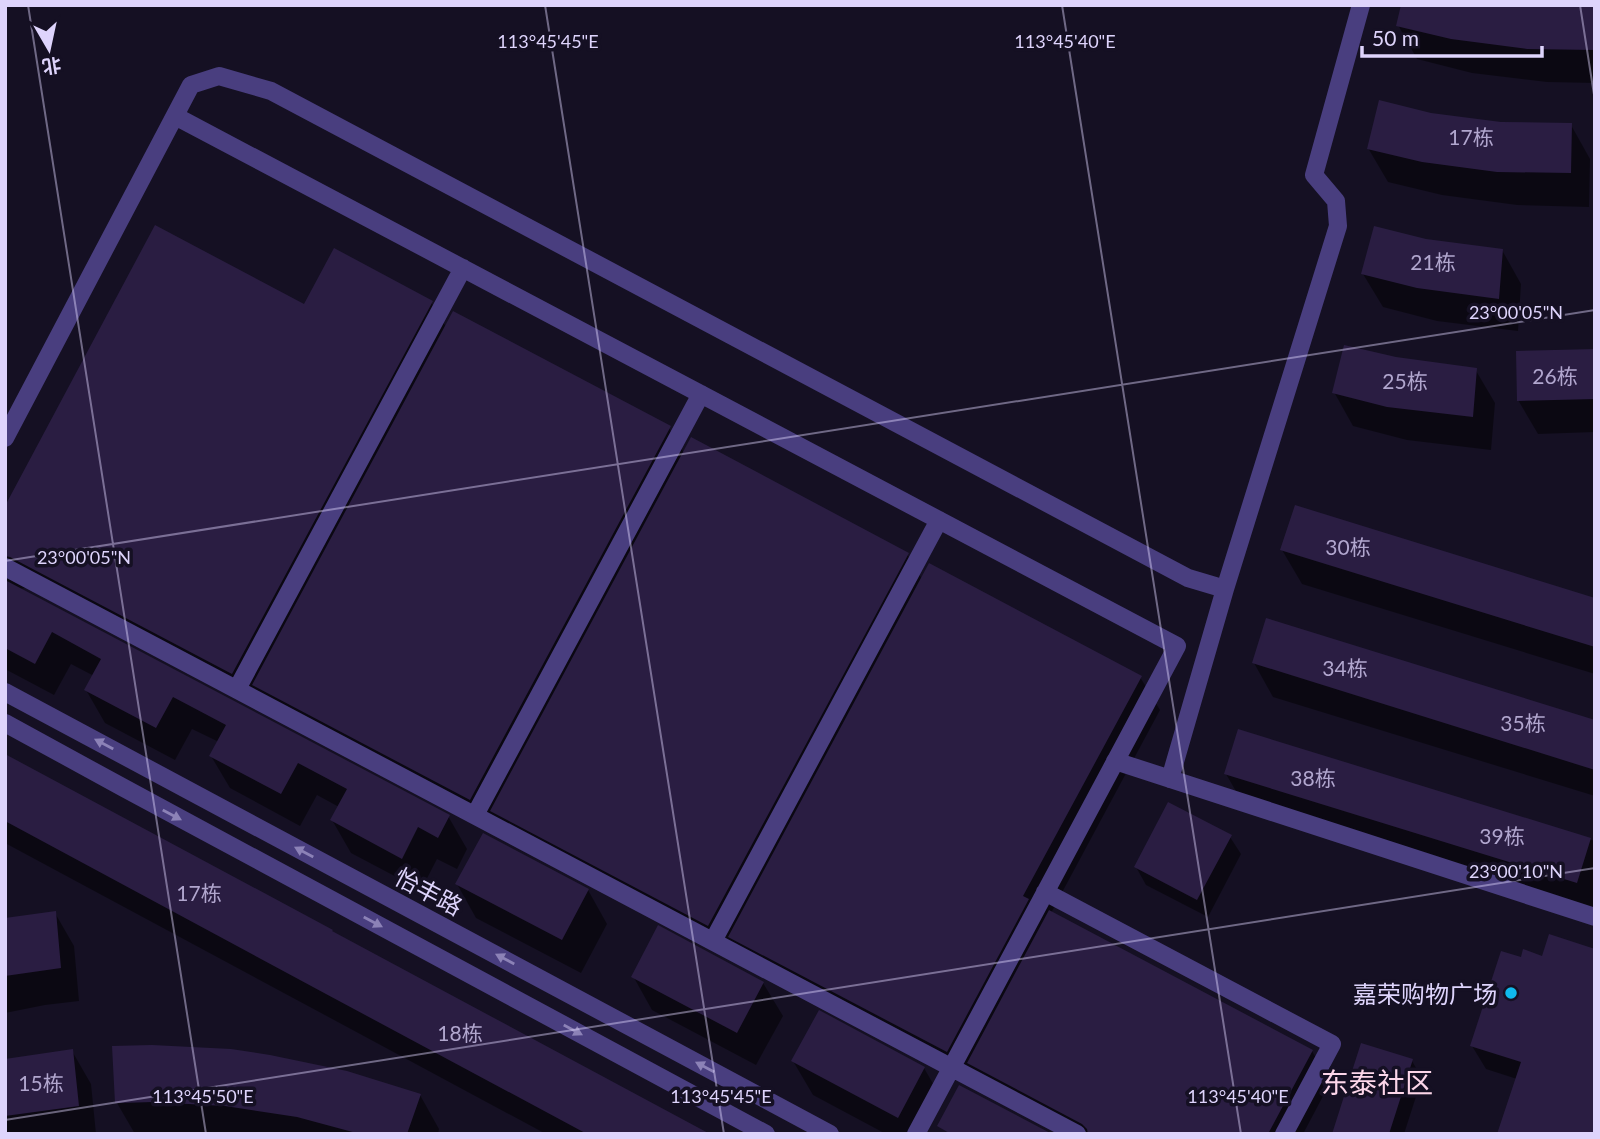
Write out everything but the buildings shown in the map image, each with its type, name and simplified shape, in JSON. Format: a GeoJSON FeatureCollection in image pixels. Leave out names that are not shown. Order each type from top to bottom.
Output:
{"type":"FeatureCollection","features":[{"type":"Feature","properties":{"kind":"street"},"geometry":{"type":"LineString","coordinates":[[1170,779],[1225,589],[1338,226],[1336,201],[1314,175],[1360,5]]}},
{"type":"Feature","properties":{"kind":"street"},"geometry":{"type":"LineString","coordinates":[[5,438],[191,85],[219,76],[271,91],[1188,578],[1225,589]]}},
{"type":"Feature","properties":{"kind":"street"},"geometry":{"type":"LineString","coordinates":[[175,116],[1177,646],[916,1134]]}},
{"type":"Feature","properties":{"kind":"street"},"geometry":{"type":"LineString","coordinates":[[237,689],[463,268]]}},
{"type":"Feature","properties":{"kind":"street"},"geometry":{"type":"LineString","coordinates":[[475,815],[701,394]]}},
{"type":"Feature","properties":{"kind":"street"},"geometry":{"type":"LineString","coordinates":[[713,941],[939,520]]}},
{"type":"Feature","properties":{"kind":"street"},"geometry":{"type":"LineString","coordinates":[[5,567],[1077,1134]]}},
{"type":"Feature","properties":{"kind":"street","name":"怡丰路"},"geometry":{"type":"LineString","coordinates":[[5,691],[830,1134]]}},
{"type":"Feature","properties":{"kind":"street"},"geometry":{"type":"LineString","coordinates":[[5,723],[766,1134]]}},
{"type":"Feature","properties":{"kind":"street"},"geometry":{"type":"LineString","coordinates":[[1115,761],[1595,917]]}},
{"type":"Feature","properties":{"kind":"street"},"geometry":{"type":"LineString","coordinates":[[1045,892],[1332,1044],[1284,1134]]}},
{"type":"Feature","properties":{"kind":"place","name":"嘉荣购物广场"},"geometry":{"type":"Point","coordinates":[1511,993]}},
{"type":"Feature","properties":{"kind":"district","name":"东泰社区"},"geometry":{"type":"Point","coordinates":[1377,1082]}}]}
